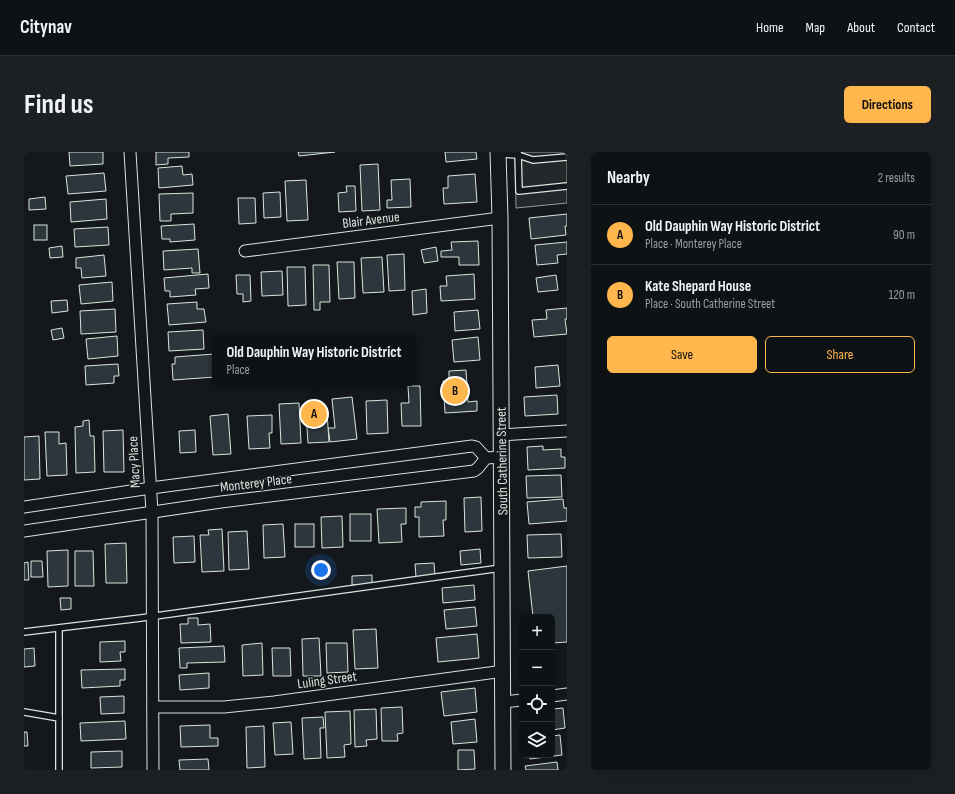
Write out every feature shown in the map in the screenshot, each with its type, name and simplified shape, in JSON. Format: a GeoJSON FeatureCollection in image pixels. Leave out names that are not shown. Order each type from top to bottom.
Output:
{"type":"FeatureCollection","features":[{"type":"Feature","properties":{"kind":"street","name":"Macy Place"},"geometry":{"type":"LineString","coordinates":[[130,152],[152,512],[153,770]]}},
{"type":"Feature","properties":{"kind":"street","name":"South Catherine Street"},"geometry":{"type":"LineString","coordinates":[[498,153],[500,218],[504,770]]}},
{"type":"Feature","properties":{"kind":"street","name":"Blair Avenue"},"geometry":{"type":"LineString","coordinates":[[245,251],[500,218]]}},
{"type":"Feature","properties":{"kind":"street"},"geometry":{"type":"LineString","coordinates":[[501,436],[567,431]]}},
{"type":"Feature","properties":{"kind":"street","name":"Monterey Place"},"geometry":{"type":"LineString","coordinates":[[24,506],[472,446],[476,447],[486,458],[474,471],[152,512],[24,531]]}},
{"type":"Feature","properties":{"kind":"street"},"geometry":{"type":"LineString","coordinates":[[486,458],[502,457]]}},
{"type":"Feature","properties":{"kind":"street","name":"Luling Street"},"geometry":{"type":"LineString","coordinates":[[153,707],[224,707],[274,702],[504,671]]}},
{"type":"Feature","properties":{"kind":"street"},"geometry":{"type":"LineString","coordinates":[[555,696],[567,694]]}},
{"type":"Feature","properties":{"kind":"street"},"geometry":{"type":"LineString","coordinates":[[503,702],[519,700]]}},
{"type":"Feature","properties":{"kind":"lane"},"geometry":{"type":"LineString","coordinates":[[498,153],[518,154],[533,160],[567,156]]}},
{"type":"Feature","properties":{"kind":"lane"},"geometry":{"type":"LineString","coordinates":[[518,154],[519,190],[567,186]]}},
{"type":"Feature","properties":{"kind":"lane"},"geometry":{"type":"LineString","coordinates":[[24,632],[153,617],[503,568]]}},
{"type":"Feature","properties":{"kind":"lane"},"geometry":{"type":"LineString","coordinates":[[59,629],[59,770]]}},
{"type":"Feature","properties":{"kind":"lane"},"geometry":{"type":"LineString","coordinates":[[24,712],[59,718]]}},
{"type":"Feature","properties":{"kind":"shaded area"},"geometry":{"type":"Polygon","coordinates":[[[515,152],[567,152],[567,203],[516,208],[515,152]]]}},
{"type":"Feature","properties":{"kind":"building"},"geometry":{"type":"Polygon","coordinates":[[[69,152],[103,152],[103,164],[70,166],[69,152]]]}},
{"type":"Feature","properties":{"kind":"building"},"geometry":{"type":"Polygon","coordinates":[[[156,152],[189,152],[189,157],[168,158],[168,164],[156,165],[156,152]]]}},
{"type":"Feature","properties":{"kind":"building"},"geometry":{"type":"Polygon","coordinates":[[[298,152],[335,152],[299,156],[298,152]]]}},
{"type":"Feature","properties":{"kind":"building"},"geometry":{"type":"Polygon","coordinates":[[[445,152],[476,152],[477,159],[446,162],[445,152]]]}},
{"type":"Feature","properties":{"kind":"building"},"geometry":{"type":"Polygon","coordinates":[[[378,164],[380,210],[362,211],[360,165],[378,164]]]}},
{"type":"Feature","properties":{"kind":"building"},"geometry":{"type":"Polygon","coordinates":[[[182,166],[183,175],[192,174],[193,185],[159,188],[158,168],[182,166]]]}},
{"type":"Feature","properties":{"kind":"building"},"geometry":{"type":"Polygon","coordinates":[[[104,173],[106,191],[68,194],[66,176],[104,173]]]}},
{"type":"Feature","properties":{"kind":"building"},"geometry":{"type":"Polygon","coordinates":[[[475,174],[477,202],[444,204],[443,188],[448,188],[448,176],[475,174]]]}},
{"type":"Feature","properties":{"kind":"building"},"geometry":{"type":"Polygon","coordinates":[[[410,179],[411,207],[387,208],[387,200],[392,200],[391,180],[410,179]]]}},
{"type":"Feature","properties":{"kind":"building"},"geometry":{"type":"Polygon","coordinates":[[[306,180],[308,220],[287,221],[285,181],[306,180]]]}},
{"type":"Feature","properties":{"kind":"building"},"geometry":{"type":"Polygon","coordinates":[[[346,186],[355,186],[356,211],[339,212],[338,193],[347,192],[346,186]]]}},
{"type":"Feature","properties":{"kind":"building"},"geometry":{"type":"Polygon","coordinates":[[[280,192],[281,217],[264,218],[263,193],[280,192]]]}},
{"type":"Feature","properties":{"kind":"building"},"geometry":{"type":"Polygon","coordinates":[[[193,193],[193,213],[171,214],[171,221],[160,221],[159,194],[193,193]]]}},
{"type":"Feature","properties":{"kind":"building"},"geometry":{"type":"Polygon","coordinates":[[[45,197],[46,209],[29,210],[29,199],[45,197]]]}},
{"type":"Feature","properties":{"kind":"building"},"geometry":{"type":"Polygon","coordinates":[[[238,198],[255,198],[256,223],[239,224],[238,198]]]}},
{"type":"Feature","properties":{"kind":"building"},"geometry":{"type":"Polygon","coordinates":[[[106,199],[107,219],[71,222],[70,202],[106,199]]]}},
{"type":"Feature","properties":{"kind":"building"},"geometry":{"type":"Polygon","coordinates":[[[567,214],[567,226],[565,226],[566,235],[531,239],[529,218],[567,214]]]}},
{"type":"Feature","properties":{"kind":"building"},"geometry":{"type":"Polygon","coordinates":[[[194,224],[195,240],[170,242],[170,239],[162,239],[161,226],[194,224]]]}},
{"type":"Feature","properties":{"kind":"building"},"geometry":{"type":"Polygon","coordinates":[[[34,225],[47,225],[47,240],[34,240],[34,225]]]}},
{"type":"Feature","properties":{"kind":"building"},"geometry":{"type":"Polygon","coordinates":[[[108,227],[109,245],[75,247],[74,229],[108,227]]]}},
{"type":"Feature","properties":{"kind":"building"},"geometry":{"type":"Polygon","coordinates":[[[478,241],[479,265],[459,265],[459,257],[441,257],[441,251],[452,250],[451,242],[478,241]]]}},
{"type":"Feature","properties":{"kind":"building"},"geometry":{"type":"Polygon","coordinates":[[[567,242],[567,254],[557,255],[558,263],[537,265],[535,245],[567,242]]]}},
{"type":"Feature","properties":{"kind":"building"},"geometry":{"type":"Polygon","coordinates":[[[62,246],[63,257],[50,258],[49,248],[62,246]]]}},
{"type":"Feature","properties":{"kind":"building"},"geometry":{"type":"Polygon","coordinates":[[[436,247],[438,261],[424,263],[421,250],[436,247]]]}},
{"type":"Feature","properties":{"kind":"building"},"geometry":{"type":"Polygon","coordinates":[[[198,249],[200,273],[192,273],[192,268],[164,270],[163,251],[198,249]]]}},
{"type":"Feature","properties":{"kind":"building"},"geometry":{"type":"Polygon","coordinates":[[[404,254],[405,290],[389,291],[387,255],[404,254]]]}},
{"type":"Feature","properties":{"kind":"building"},"geometry":{"type":"Polygon","coordinates":[[[104,255],[106,276],[82,278],[81,268],[76,268],[76,258],[104,255]]]}},
{"type":"Feature","properties":{"kind":"building"},"geometry":{"type":"Polygon","coordinates":[[[382,257],[384,292],[363,293],[361,258],[382,257]]]}},
{"type":"Feature","properties":{"kind":"building"},"geometry":{"type":"Polygon","coordinates":[[[337,262],[354,262],[355,298],[339,299],[337,262]]]}},
{"type":"Feature","properties":{"kind":"building"},"geometry":{"type":"Polygon","coordinates":[[[313,265],[329,265],[330,302],[320,302],[320,310],[314,310],[313,265]]]}},
{"type":"Feature","properties":{"kind":"building"},"geometry":{"type":"Polygon","coordinates":[[[287,267],[305,267],[306,305],[288,306],[287,267]]]}},
{"type":"Feature","properties":{"kind":"building"},"geometry":{"type":"Polygon","coordinates":[[[282,271],[283,295],[262,296],[261,272],[282,271]]]}},
{"type":"Feature","properties":{"kind":"building"},"geometry":{"type":"Polygon","coordinates":[[[208,274],[209,288],[195,289],[196,295],[170,297],[170,291],[165,291],[164,278],[208,274]]]}},
{"type":"Feature","properties":{"kind":"building"},"geometry":{"type":"Polygon","coordinates":[[[474,274],[475,299],[441,301],[440,286],[447,286],[446,276],[474,274]]]}},
{"type":"Feature","properties":{"kind":"building"},"geometry":{"type":"Polygon","coordinates":[[[236,275],[250,275],[251,301],[243,302],[243,294],[237,294],[236,275]]]}},
{"type":"Feature","properties":{"kind":"building"},"geometry":{"type":"Polygon","coordinates":[[[556,275],[558,290],[538,292],[536,278],[556,275]]]}},
{"type":"Feature","properties":{"kind":"building"},"geometry":{"type":"Polygon","coordinates":[[[112,282],[113,301],[81,304],[79,285],[112,282]]]}},
{"type":"Feature","properties":{"kind":"building"},"geometry":{"type":"Polygon","coordinates":[[[426,289],[427,313],[413,315],[412,291],[426,289]]]}},
{"type":"Feature","properties":{"kind":"building"},"geometry":{"type":"Polygon","coordinates":[[[67,300],[68,311],[52,313],[51,301],[67,300]]]}},
{"type":"Feature","properties":{"kind":"building"},"geometry":{"type":"Polygon","coordinates":[[[197,302],[197,309],[204,309],[206,322],[169,325],[167,304],[197,302]]]}},
{"type":"Feature","properties":{"kind":"building"},"geometry":{"type":"Polygon","coordinates":[[[567,308],[567,319],[565,319],[567,334],[534,337],[532,320],[547,319],[546,310],[567,308]]]}},
{"type":"Feature","properties":{"kind":"building"},"geometry":{"type":"Polygon","coordinates":[[[115,309],[116,332],[81,334],[80,311],[115,309]]]}},
{"type":"Feature","properties":{"kind":"building"},"geometry":{"type":"Polygon","coordinates":[[[478,310],[480,329],[455,331],[454,312],[478,310]]]}},
{"type":"Feature","properties":{"kind":"building"},"geometry":{"type":"Polygon","coordinates":[[[62,328],[64,338],[53,340],[51,330],[62,328]]]}},
{"type":"Feature","properties":{"kind":"building"},"geometry":{"type":"Polygon","coordinates":[[[203,330],[204,349],[169,351],[168,332],[203,330]]]}},
{"type":"Feature","properties":{"kind":"building"},"geometry":{"type":"Polygon","coordinates":[[[117,336],[118,356],[88,359],[86,339],[117,336]]]}},
{"type":"Feature","properties":{"kind":"building"},"geometry":{"type":"Polygon","coordinates":[[[478,337],[480,360],[454,362],[452,340],[478,337]]]}},
{"type":"Feature","properties":{"kind":"building"},"geometry":{"type":"Polygon","coordinates":[[[212,354],[212,377],[173,380],[172,364],[175,364],[175,357],[212,354]]]}},
{"type":"Feature","properties":{"kind":"building"},"geometry":{"type":"Polygon","coordinates":[[[118,364],[119,376],[114,376],[114,383],[86,385],[85,366],[118,364]]]}},
{"type":"Feature","properties":{"kind":"building"},"geometry":{"type":"Polygon","coordinates":[[[558,365],[560,386],[536,388],[535,367],[558,365]]]}},
{"type":"Feature","properties":{"kind":"building"},"geometry":{"type":"Polygon","coordinates":[[[466,370],[468,402],[477,401],[477,411],[445,413],[443,381],[449,381],[449,371],[466,370]]]}},
{"type":"Feature","properties":{"kind":"building"},"geometry":{"type":"Polygon","coordinates":[[[408,386],[420,386],[421,426],[402,426],[401,403],[409,403],[408,386]]]}},
{"type":"Feature","properties":{"kind":"building"},"geometry":{"type":"Polygon","coordinates":[[[557,395],[558,414],[525,416],[524,397],[557,395]]]}},
{"type":"Feature","properties":{"kind":"building"},"geometry":{"type":"Polygon","coordinates":[[[352,397],[357,439],[330,442],[328,428],[335,428],[332,399],[352,397]]]}},
{"type":"Feature","properties":{"kind":"building"},"geometry":{"type":"Polygon","coordinates":[[[387,400],[388,433],[367,434],[366,401],[387,400]]]}},
{"type":"Feature","properties":{"kind":"building"},"geometry":{"type":"Polygon","coordinates":[[[299,403],[301,443],[281,444],[279,404],[299,403]]]}},
{"type":"Feature","properties":{"kind":"building"},"geometry":{"type":"Polygon","coordinates":[[[327,412],[329,442],[308,443],[306,413],[327,412]]]}},
{"type":"Feature","properties":{"kind":"building"},"geometry":{"type":"Polygon","coordinates":[[[228,414],[231,454],[213,455],[210,416],[228,414]]]}},
{"type":"Feature","properties":{"kind":"building"},"geometry":{"type":"Polygon","coordinates":[[[272,415],[272,433],[269,433],[270,448],[249,449],[247,416],[272,415]]]}},
{"type":"Feature","properties":{"kind":"building"},"geometry":{"type":"Polygon","coordinates":[[[89,420],[90,436],[94,436],[95,472],[76,473],[75,427],[83,426],[83,421],[89,420]]]}},
{"type":"Feature","properties":{"kind":"building"},"geometry":{"type":"Polygon","coordinates":[[[123,430],[124,472],[104,472],[103,431],[123,430]]]}},
{"type":"Feature","properties":{"kind":"building"},"geometry":{"type":"Polygon","coordinates":[[[195,430],[196,452],[180,453],[179,431],[195,430]]]}},
{"type":"Feature","properties":{"kind":"building"},"geometry":{"type":"Polygon","coordinates":[[[45,432],[59,432],[59,444],[66,443],[67,475],[47,476],[45,432]]]}},
{"type":"Feature","properties":{"kind":"building"},"geometry":{"type":"Polygon","coordinates":[[[39,436],[40,479],[24,480],[24,437],[39,436]]]}},
{"type":"Feature","properties":{"kind":"building"},"geometry":{"type":"Polygon","coordinates":[[[543,446],[543,450],[561,449],[561,457],[565,457],[565,468],[528,470],[527,447],[543,446]]]}},
{"type":"Feature","properties":{"kind":"building"},"geometry":{"type":"Polygon","coordinates":[[[561,475],[562,497],[527,498],[526,476],[561,475]]]}},
{"type":"Feature","properties":{"kind":"building"},"geometry":{"type":"Polygon","coordinates":[[[481,497],[482,531],[465,532],[464,498],[481,497]]]}},
{"type":"Feature","properties":{"kind":"building"},"geometry":{"type":"Polygon","coordinates":[[[563,499],[564,508],[567,508],[567,521],[529,524],[527,502],[563,499]]]}},
{"type":"Feature","properties":{"kind":"building"},"geometry":{"type":"Polygon","coordinates":[[[446,501],[446,520],[443,520],[444,536],[419,537],[419,517],[415,517],[415,507],[421,507],[421,502],[446,501]]]}},
{"type":"Feature","properties":{"kind":"building"},"geometry":{"type":"Polygon","coordinates":[[[406,508],[406,524],[401,524],[402,542],[379,543],[377,509],[406,508]]]}},
{"type":"Feature","properties":{"kind":"building"},"geometry":{"type":"Polygon","coordinates":[[[350,514],[371,514],[371,541],[350,541],[350,514]]]}},
{"type":"Feature","properties":{"kind":"building"},"geometry":{"type":"Polygon","coordinates":[[[342,516],[343,547],[322,548],[321,517],[342,516]]]}},
{"type":"Feature","properties":{"kind":"building"},"geometry":{"type":"Polygon","coordinates":[[[283,524],[285,557],[264,558],[263,525],[283,524]]]}},
{"type":"Feature","properties":{"kind":"building"},"geometry":{"type":"Polygon","coordinates":[[[295,524],[314,524],[314,547],[295,547],[295,524]]]}},
{"type":"Feature","properties":{"kind":"building"},"geometry":{"type":"Polygon","coordinates":[[[222,529],[224,571],[202,572],[200,535],[209,535],[208,530],[222,529]]]}},
{"type":"Feature","properties":{"kind":"building"},"geometry":{"type":"Polygon","coordinates":[[[247,531],[249,569],[229,570],[228,532],[247,531]]]}},
{"type":"Feature","properties":{"kind":"building"},"geometry":{"type":"Polygon","coordinates":[[[561,534],[562,557],[528,558],[527,535],[561,534]]]}},
{"type":"Feature","properties":{"kind":"building"},"geometry":{"type":"Polygon","coordinates":[[[194,536],[195,562],[174,563],[173,537],[194,536]]]}},
{"type":"Feature","properties":{"kind":"building"},"geometry":{"type":"Polygon","coordinates":[[[126,543],[127,583],[106,583],[105,544],[126,543]]]}},
{"type":"Feature","properties":{"kind":"building"},"geometry":{"type":"Polygon","coordinates":[[[480,549],[481,563],[461,565],[460,551],[480,549]]]}},
{"type":"Feature","properties":{"kind":"building"},"geometry":{"type":"Polygon","coordinates":[[[68,550],[68,586],[48,587],[47,551],[68,550]]]}},
{"type":"Feature","properties":{"kind":"building"},"geometry":{"type":"Polygon","coordinates":[[[75,551],[93,551],[94,586],[75,586],[75,551]]]}},
{"type":"Feature","properties":{"kind":"building"},"geometry":{"type":"Polygon","coordinates":[[[31,561],[42,561],[43,577],[31,577],[31,561]]]}},
{"type":"Feature","properties":{"kind":"building"},"geometry":{"type":"Polygon","coordinates":[[[28,562],[29,580],[24,580],[24,563],[28,562]]]}},
{"type":"Feature","properties":{"kind":"building"},"geometry":{"type":"Polygon","coordinates":[[[434,563],[435,576],[416,577],[415,564],[434,563]]]}},
{"type":"Feature","properties":{"kind":"building"},"geometry":{"type":"Polygon","coordinates":[[[567,566],[567,642],[555,643],[555,614],[533,614],[528,571],[567,566]]]}},
{"type":"Feature","properties":{"kind":"building"},"geometry":{"type":"Polygon","coordinates":[[[372,575],[372,584],[352,585],[352,576],[372,575]]]}},
{"type":"Feature","properties":{"kind":"building"},"geometry":{"type":"Polygon","coordinates":[[[474,585],[475,600],[443,603],[442,588],[474,585]]]}},
{"type":"Feature","properties":{"kind":"building"},"geometry":{"type":"Polygon","coordinates":[[[60,598],[71,598],[71,609],[61,610],[60,598]]]}},
{"type":"Feature","properties":{"kind":"building"},"geometry":{"type":"Polygon","coordinates":[[[475,607],[477,626],[446,629],[444,610],[475,607]]]}},
{"type":"Feature","properties":{"kind":"building"},"geometry":{"type":"Polygon","coordinates":[[[188,618],[198,618],[198,625],[210,624],[211,642],[181,643],[180,624],[188,624],[188,618]]]}},
{"type":"Feature","properties":{"kind":"building"},"geometry":{"type":"Polygon","coordinates":[[[376,629],[378,668],[355,669],[353,630],[376,629]]]}},
{"type":"Feature","properties":{"kind":"building"},"geometry":{"type":"Polygon","coordinates":[[[477,634],[479,658],[438,662],[436,638],[477,634]]]}},
{"type":"Feature","properties":{"kind":"building"},"geometry":{"type":"Polygon","coordinates":[[[319,638],[321,676],[303,676],[302,639],[319,638]]]}},
{"type":"Feature","properties":{"kind":"building"},"geometry":{"type":"Polygon","coordinates":[[[125,641],[125,652],[120,652],[121,661],[100,662],[100,642],[125,641]]]}},
{"type":"Feature","properties":{"kind":"building"},"geometry":{"type":"Polygon","coordinates":[[[262,643],[263,675],[243,676],[242,645],[262,643]]]}},
{"type":"Feature","properties":{"kind":"building"},"geometry":{"type":"Polygon","coordinates":[[[326,643],[347,643],[348,672],[327,673],[326,643]]]}},
{"type":"Feature","properties":{"kind":"building"},"geometry":{"type":"Polygon","coordinates":[[[224,646],[225,662],[187,663],[187,668],[180,668],[179,648],[224,646]]]}},
{"type":"Feature","properties":{"kind":"building"},"geometry":{"type":"Polygon","coordinates":[[[34,648],[35,666],[24,667],[24,649],[34,648]]]}},
{"type":"Feature","properties":{"kind":"building"},"geometry":{"type":"Polygon","coordinates":[[[272,648],[290,648],[291,676],[273,676],[272,648]]]}},
{"type":"Feature","properties":{"kind":"building"},"geometry":{"type":"Polygon","coordinates":[[[125,669],[125,680],[120,680],[120,686],[82,688],[81,670],[125,669]]]}},
{"type":"Feature","properties":{"kind":"building"},"geometry":{"type":"Polygon","coordinates":[[[209,673],[209,688],[180,690],[179,675],[209,673]]]}},
{"type":"Feature","properties":{"kind":"building"},"geometry":{"type":"Polygon","coordinates":[[[475,688],[477,712],[444,716],[441,692],[475,688]]]}},
{"type":"Feature","properties":{"kind":"building"},"geometry":{"type":"Polygon","coordinates":[[[124,696],[124,713],[101,714],[100,697],[124,696]]]}},
{"type":"Feature","properties":{"kind":"building"},"geometry":{"type":"Polygon","coordinates":[[[402,707],[403,733],[397,734],[398,741],[382,741],[381,708],[402,707]]]}},
{"type":"Feature","properties":{"kind":"building"},"geometry":{"type":"Polygon","coordinates":[[[563,708],[565,728],[555,730],[555,709],[563,708]]]}},
{"type":"Feature","properties":{"kind":"building"},"geometry":{"type":"Polygon","coordinates":[[[376,709],[377,739],[366,740],[367,746],[355,747],[354,710],[376,709]]]}},
{"type":"Feature","properties":{"kind":"building"},"geometry":{"type":"Polygon","coordinates":[[[350,711],[351,744],[344,745],[345,757],[327,758],[325,712],[350,711]]]}},
{"type":"Feature","properties":{"kind":"building"},"geometry":{"type":"Polygon","coordinates":[[[323,717],[324,728],[320,728],[321,758],[304,759],[302,718],[323,717]]]}},
{"type":"Feature","properties":{"kind":"building"},"geometry":{"type":"Polygon","coordinates":[[[475,719],[477,742],[453,744],[451,722],[475,719]]]}},
{"type":"Feature","properties":{"kind":"building"},"geometry":{"type":"Polygon","coordinates":[[[125,721],[126,739],[81,741],[80,723],[125,721]]]}},
{"type":"Feature","properties":{"kind":"building"},"geometry":{"type":"Polygon","coordinates":[[[291,722],[293,754],[275,755],[273,723],[291,722]]]}},
{"type":"Feature","properties":{"kind":"building"},"geometry":{"type":"Polygon","coordinates":[[[210,725],[210,738],[218,738],[218,746],[181,747],[180,726],[210,725]]]}},
{"type":"Feature","properties":{"kind":"building"},"geometry":{"type":"Polygon","coordinates":[[[264,726],[265,767],[247,768],[246,727],[264,726]]]}},
{"type":"Feature","properties":{"kind":"building"},"geometry":{"type":"Polygon","coordinates":[[[24,732],[27,732],[28,746],[24,746],[24,732]]]}},
{"type":"Feature","properties":{"kind":"building"},"geometry":{"type":"Polygon","coordinates":[[[560,735],[562,755],[555,756],[555,736],[560,735]]]}},
{"type":"Feature","properties":{"kind":"building"},"geometry":{"type":"Polygon","coordinates":[[[458,750],[474,750],[475,769],[458,770],[458,750]]]}},
{"type":"Feature","properties":{"kind":"building"},"geometry":{"type":"Polygon","coordinates":[[[122,751],[122,767],[91,768],[91,752],[122,751]]]}},
{"type":"Feature","properties":{"kind":"building"},"geometry":{"type":"Polygon","coordinates":[[[208,759],[209,770],[180,770],[179,760],[208,759]]]}},
{"type":"Feature","properties":{"kind":"building"},"geometry":{"type":"Polygon","coordinates":[[[557,762],[558,770],[526,770],[525,766],[557,762]]]}},
{"type":"Feature","properties":{"kind":"place","name":"Kate Shepard House"},"geometry":{"type":"Point","coordinates":[455,391]}},
{"type":"Feature","properties":{"kind":"place","name":"Old Dauphin Way Historic District"},"geometry":{"type":"Point","coordinates":[314,414]}}]}
